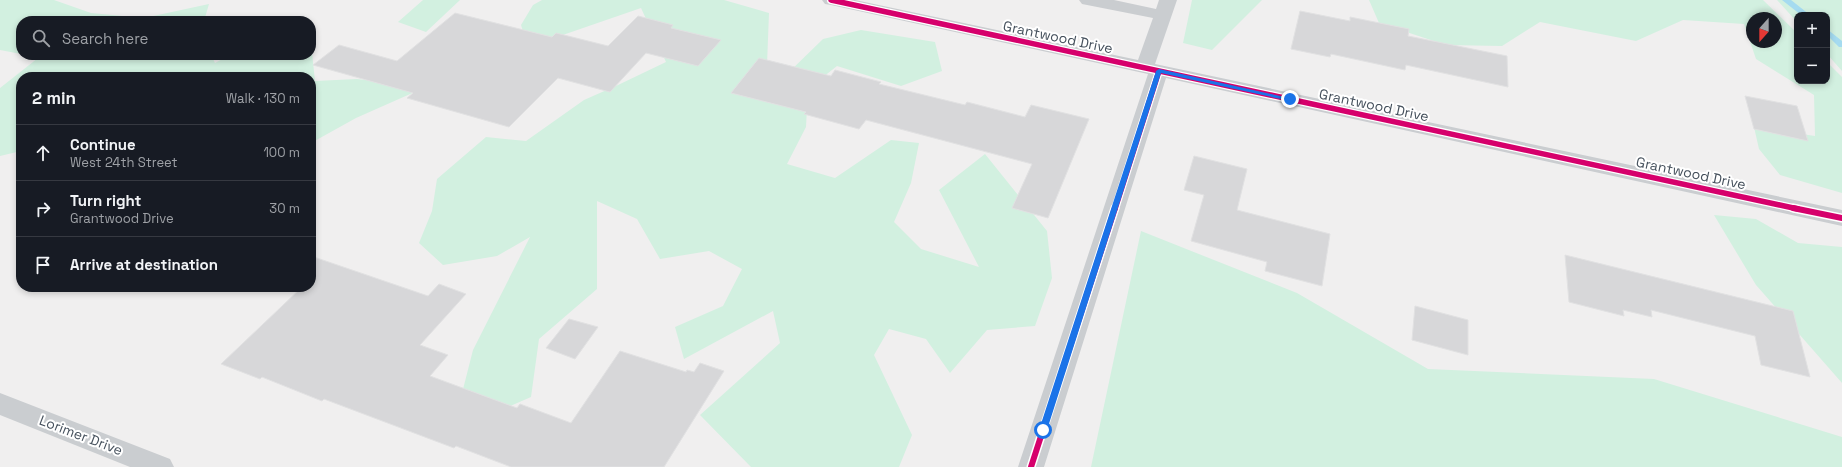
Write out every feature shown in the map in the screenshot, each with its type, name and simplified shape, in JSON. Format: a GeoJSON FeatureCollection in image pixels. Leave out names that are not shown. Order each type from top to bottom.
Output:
{"type":"FeatureCollection","features":[{"type":"Feature","properties":{"kind":"street","name":"Grantwood Drive"},"geometry":{"type":"LineString","coordinates":[[831,0],[1842,218]]}},
{"type":"Feature","properties":{"kind":"street"},"geometry":{"type":"LineString","coordinates":[[1031,467],[1151,69],[1165,8],[1088,0]]}},
{"type":"Feature","properties":{"kind":"street","name":"Lorimer Drive"},"geometry":{"type":"LineString","coordinates":[[0,404],[161,467]]}},
{"type":"Feature","properties":{"kind":"green space"},"geometry":{"type":"Polygon","coordinates":[[[0,0],[54,0],[91,13],[123,16],[16,16],[16,53],[0,50],[0,0]]]}},
{"type":"Feature","properties":{"kind":"green space"},"geometry":{"type":"Polygon","coordinates":[[[423,0],[460,0],[426,32],[398,22],[423,0]]]}},
{"type":"Feature","properties":{"kind":"green space"},"geometry":{"type":"Polygon","coordinates":[[[542,0],[724,0],[769,13],[767,65],[786,75],[823,39],[861,30],[935,42],[942,71],[901,86],[837,66],[808,89],[806,127],[787,164],[835,178],[891,140],[919,143],[911,183],[894,222],[921,249],[979,267],[939,190],[985,154],[1047,231],[1052,278],[1035,326],[987,330],[950,373],[926,339],[889,329],[874,355],[912,435],[899,467],[751,467],[700,415],[780,343],[773,311],[684,359],[675,327],[723,306],[742,269],[709,251],[660,259],[637,219],[597,201],[597,289],[539,339],[531,397],[494,413],[460,401],[473,350],[530,237],[497,256],[443,265],[419,243],[432,211],[437,179],[486,137],[526,141],[584,100],[666,62],[641,8],[528,47],[521,25],[533,5],[542,0]]]}},
{"type":"Feature","properties":{"kind":"green space"},"geometry":{"type":"Polygon","coordinates":[[[1192,0],[1262,0],[1212,50],[1183,43],[1192,0]]]}},
{"type":"Feature","properties":{"kind":"green space"},"geometry":{"type":"Polygon","coordinates":[[[1369,0],[1763,0],[1775,12],[1746,12],[1746,30],[1744,24],[1683,20],[1636,41],[1540,22],[1502,46],[1446,45],[1379,23],[1369,0]]]}},
{"type":"Feature","properties":{"kind":"green space"},"geometry":{"type":"Polygon","coordinates":[[[1777,0],[1842,0],[1842,71],[1830,57],[1830,12],[1794,12],[1794,19],[1777,0]]]}},
{"type":"Feature","properties":{"kind":"green space"},"geometry":{"type":"Polygon","coordinates":[[[209,4],[205,16],[153,16],[209,4]]]}},
{"type":"Feature","properties":{"kind":"green space"},"geometry":{"type":"Polygon","coordinates":[[[1782,18],[1794,30],[1794,83],[1756,59],[1752,48],[1782,48],[1782,18]]]}},
{"type":"Feature","properties":{"kind":"green space"},"geometry":{"type":"Polygon","coordinates":[[[35,60],[214,60],[215,63],[221,60],[313,60],[314,72],[20,72],[35,60]]]}},
{"type":"Feature","properties":{"kind":"green space"},"geometry":{"type":"Polygon","coordinates":[[[1830,65],[1842,77],[1842,193],[1780,175],[1759,149],[1754,127],[1815,136],[1814,95],[1796,84],[1830,84],[1830,65]]]}},
{"type":"Feature","properties":{"kind":"green space"},"geometry":{"type":"Polygon","coordinates":[[[16,75],[16,152],[0,156],[0,88],[16,75]]]}},
{"type":"Feature","properties":{"kind":"green space"},"geometry":{"type":"Polygon","coordinates":[[[357,79],[426,87],[356,118],[316,140],[316,81],[357,79]]]}},
{"type":"Feature","properties":{"kind":"green space"},"geometry":{"type":"Polygon","coordinates":[[[1714,215],[1756,219],[1798,243],[1842,247],[1842,383],[1756,285],[1714,215]]]}},
{"type":"Feature","properties":{"kind":"green space"},"geometry":{"type":"Polygon","coordinates":[[[1141,231],[1297,293],[1428,369],[1654,379],[1842,437],[1842,467],[1091,467],[1141,231]]]}},
{"type":"Feature","properties":{"kind":"building"},"geometry":{"type":"Polygon","coordinates":[[[1300,11],[1350,21],[1350,17],[1409,29],[1408,36],[1507,56],[1508,87],[1406,65],[1405,70],[1331,54],[1330,57],[1291,49],[1300,11]]]}},
{"type":"Feature","properties":{"kind":"building"},"geometry":{"type":"Polygon","coordinates":[[[455,13],[552,37],[556,33],[608,46],[638,16],[673,25],[671,28],[721,40],[698,66],[646,53],[610,92],[558,78],[509,127],[407,98],[413,93],[313,65],[339,45],[397,61],[455,13]]]}},
{"type":"Feature","properties":{"kind":"building"},"geometry":{"type":"Polygon","coordinates":[[[759,58],[831,76],[835,70],[881,82],[879,84],[965,105],[967,102],[1025,117],[1031,105],[1089,119],[1048,218],[1012,208],[1032,164],[866,120],[859,129],[804,114],[806,112],[731,93],[759,58]]]}},
{"type":"Feature","properties":{"kind":"building"},"geometry":{"type":"Polygon","coordinates":[[[1745,96],[1797,106],[1808,141],[1754,129],[1745,96]]]}},
{"type":"Feature","properties":{"kind":"building"},"geometry":{"type":"Polygon","coordinates":[[[1194,156],[1247,169],[1237,210],[1330,234],[1322,286],[1265,271],[1267,262],[1191,241],[1204,195],[1184,190],[1194,156]]]}},
{"type":"Feature","properties":{"kind":"building"},"geometry":{"type":"Polygon","coordinates":[[[1565,255],[1793,311],[1810,377],[1761,365],[1755,336],[1651,310],[1652,317],[1623,310],[1624,316],[1569,302],[1565,255]]]}},
{"type":"Feature","properties":{"kind":"building"},"geometry":{"type":"Polygon","coordinates":[[[316,258],[428,296],[439,284],[466,294],[420,345],[448,355],[430,376],[517,408],[520,404],[571,423],[620,351],[686,372],[687,370],[694,372],[700,363],[724,371],[664,467],[511,467],[456,446],[454,448],[324,399],[322,401],[262,377],[260,379],[221,364],[297,292],[316,292],[316,258]]]}},
{"type":"Feature","properties":{"kind":"building"},"geometry":{"type":"Polygon","coordinates":[[[1415,306],[1468,320],[1468,355],[1412,340],[1415,306]]]}},
{"type":"Feature","properties":{"kind":"building"},"geometry":{"type":"Polygon","coordinates":[[[569,319],[598,327],[575,359],[546,348],[569,319]]]}},
{"type":"Feature","properties":{"kind":"waterway"},"geometry":{"type":"LineString","coordinates":[[1786,0],[1802,12]]}},
{"type":"Feature","properties":{"kind":"waterway"},"geometry":{"type":"LineString","coordinates":[[1830,34],[1842,45]]}},
{"type":"Feature","properties":{"kind":"cycle path"},"geometry":{"type":"LineString","coordinates":[[831,0],[1842,218]]}},
{"type":"Feature","properties":{"kind":"cycle path"},"geometry":{"type":"LineString","coordinates":[[1031,467],[1159,71]]}},
{"type":"Feature","properties":{"kind":"route"},"geometry":{"type":"LineString","coordinates":[[1043,430],[1159,71],[1290,99]]}}]}
